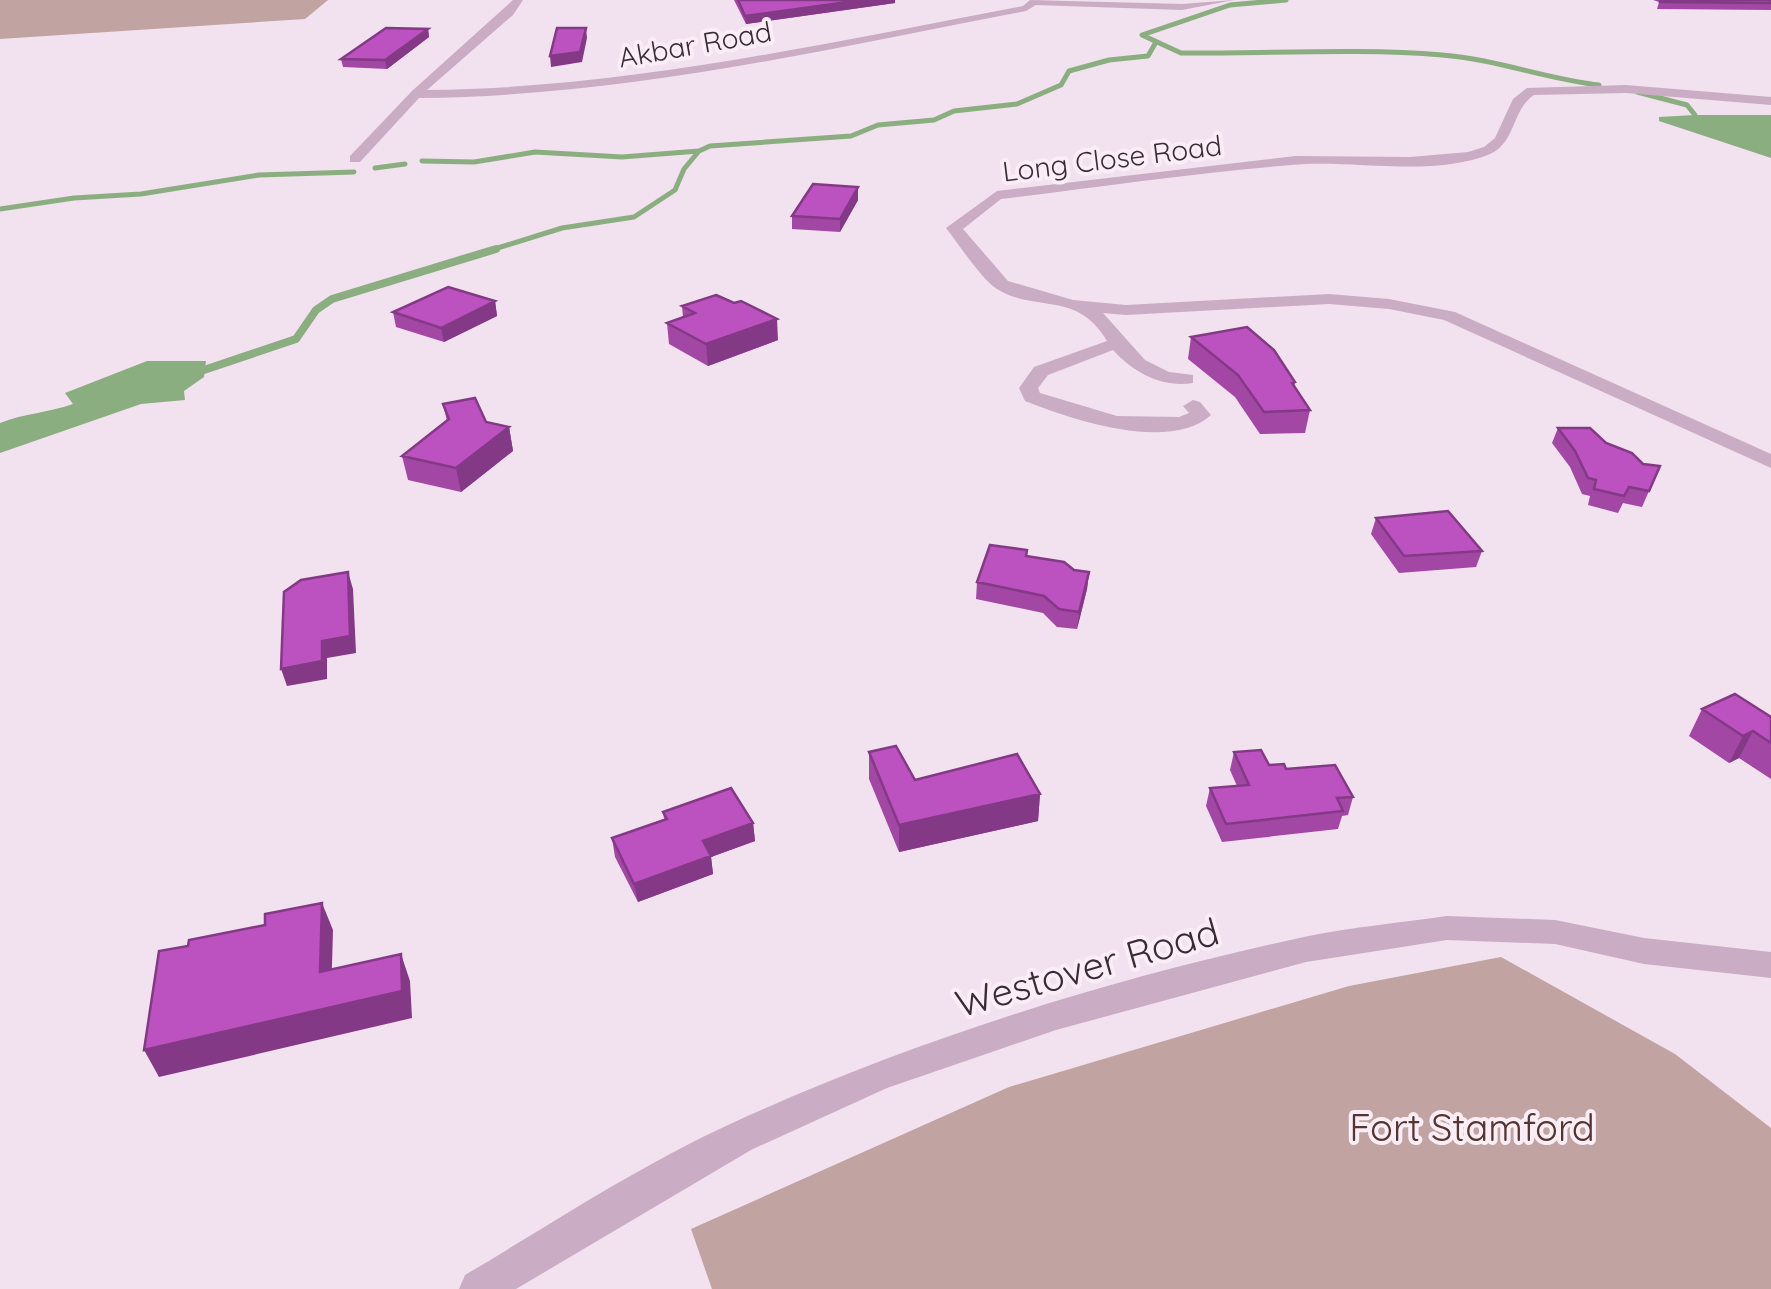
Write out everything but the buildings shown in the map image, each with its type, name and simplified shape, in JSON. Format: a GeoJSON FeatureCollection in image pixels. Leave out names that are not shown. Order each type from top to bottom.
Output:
{"type":"FeatureCollection","features":[{"type":"Feature","properties":{"kind":"street"},"geometry":{"type":"LineString","coordinates":[[354,160],[416,94],[509,13],[518,0]]}},
{"type":"Feature","properties":{"kind":"street","name":"Akbar Road"},"geometry":{"type":"LineString","coordinates":[[416,94],[466,96],[650,80],[1026,8],[1035,1],[1182,7],[1229,0]]}},
{"type":"Feature","properties":{"kind":"street","name":"Long Close Road"},"geometry":{"type":"LineString","coordinates":[[1771,101],[1626,89],[1532,91],[1518,99],[1501,140],[1489,150],[1469,156],[1410,161],[1295,160],[997,195],[954,228],[1002,286],[1085,306],[1133,310],[1329,299],[1435,312],[1771,462]]}},
{"type":"Feature","properties":{"kind":"street"},"geometry":{"type":"LineString","coordinates":[[1085,306],[1141,367],[1171,380],[1186,379]]}},
{"type":"Feature","properties":{"kind":"street"},"geometry":{"type":"LineString","coordinates":[[1133,310],[1111,334],[1041,371],[1028,388],[1032,397],[1056,407],[1164,428],[1184,426],[1201,415],[1193,406]]}},
{"type":"Feature","properties":{"kind":"street","name":"Westover Road"},"geometry":{"type":"LineString","coordinates":[[478,1289],[738,1138],[876,1077],[1055,1016],[1306,949],[1447,928],[1555,932],[1644,951],[1771,965]]}},
{"type":"Feature","properties":{"kind":"green space"},"geometry":{"type":"Polygon","coordinates":[[[0,0],[328,0],[305,19],[0,39],[0,0]]]}},
{"type":"Feature","properties":{"kind":"green space","name":"Fort Stamford"},"geometry":{"type":"Polygon","coordinates":[[[1501,957],[1675,1054],[1771,1128],[1771,1289],[712,1289],[691,1229],[1009,1087],[1349,986],[1501,957]]]}},
{"type":"Feature","properties":{"kind":"shaded area"},"geometry":{"type":"Polygon","coordinates":[[[1771,115],[1771,158],[1659,121],[1659,117],[1771,115]]]}},
{"type":"Feature","properties":{"kind":"shaded area"},"geometry":{"type":"Polygon","coordinates":[[[147,361],[206,361],[204,377],[184,391],[185,400],[141,404],[0,453],[0,423],[73,404],[65,393],[147,361]]]}},
{"type":"Feature","properties":{"kind":"waterway"},"geometry":{"type":"LineString","coordinates":[[1286,0],[1230,5],[1142,35],[1181,53],[1442,55],[1599,85]]}},
{"type":"Feature","properties":{"kind":"waterway"},"geometry":{"type":"LineString","coordinates":[[699,151],[710,146],[851,136],[878,125],[934,120],[954,111],[1017,104],[1061,85],[1069,71],[1109,60],[1148,56],[1156,42]]}},
{"type":"Feature","properties":{"kind":"waterway"},"geometry":{"type":"LineString","coordinates":[[1637,92],[1687,105],[1695,115]]}},
{"type":"Feature","properties":{"kind":"waterway"},"geometry":{"type":"LineString","coordinates":[[422,161],[474,162],[535,152],[622,157],[699,151]]}},
{"type":"Feature","properties":{"kind":"waterway"},"geometry":{"type":"LineString","coordinates":[[488,251],[562,228],[634,217],[675,190],[684,169],[699,151]]}},
{"type":"Feature","properties":{"kind":"waterway"},"geometry":{"type":"LineString","coordinates":[[375,168],[405,164]]}},
{"type":"Feature","properties":{"kind":"waterway"},"geometry":{"type":"LineString","coordinates":[[0,209],[74,198],[141,194],[259,175],[354,172]]}},
{"type":"Feature","properties":{"kind":"waterway"},"geometry":{"type":"LineString","coordinates":[[195,373],[296,339],[316,310],[332,299],[496,249]]}}]}
